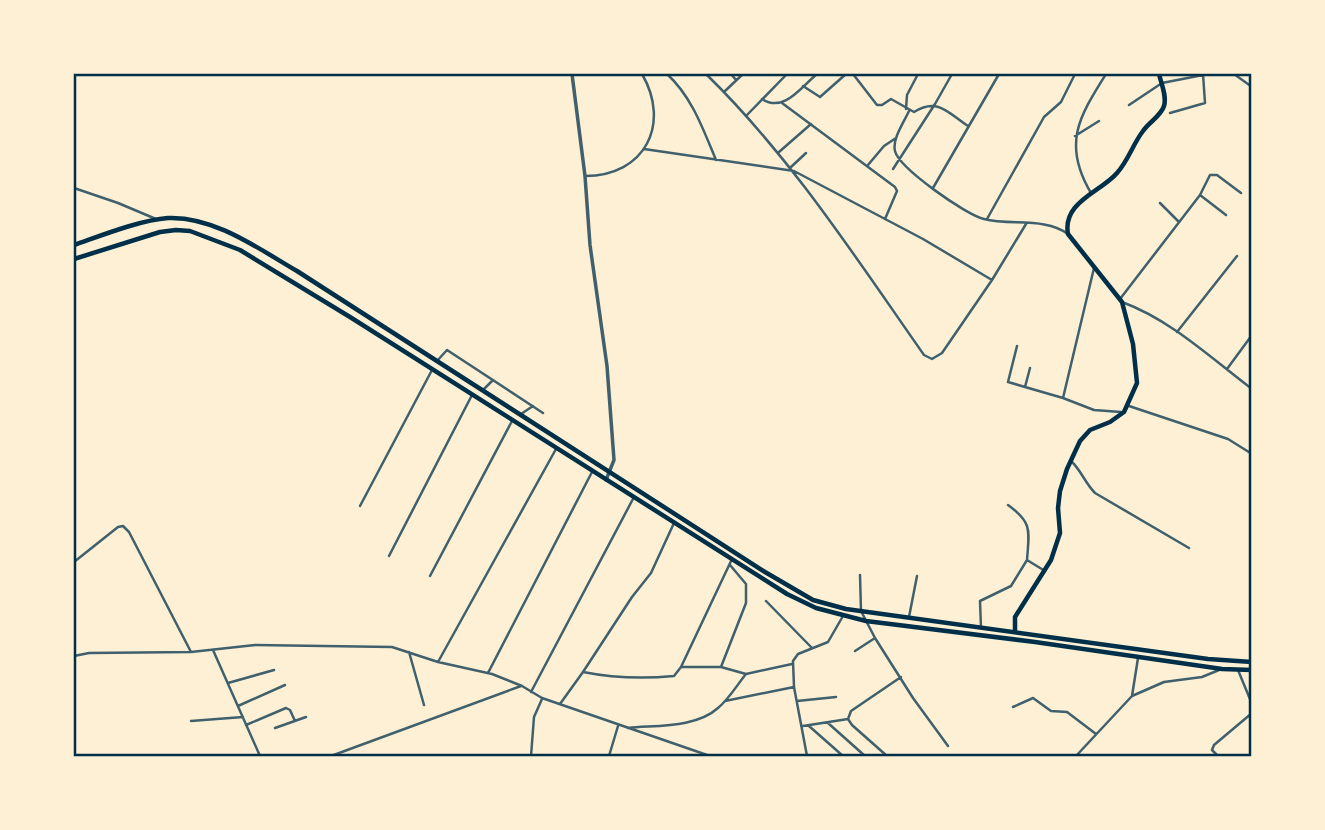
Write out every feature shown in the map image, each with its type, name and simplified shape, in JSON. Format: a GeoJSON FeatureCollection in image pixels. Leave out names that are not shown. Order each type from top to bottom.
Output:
{"type":"FeatureCollection","features":[{"type":"Feature","properties":{"kind":"main road"},"geometry":{"type":"LineString","coordinates":[[1015,631],[1015,617],[1045,571],[1059,533],[1060,491],[1071,461],[1086,433],[1111,422],[1124,412],[1136,390],[1138,374],[1133,344],[1121,300],[1068,234],[1067,227],[1071,214],[1091,193],[1118,172],[1144,129],[1165,105],[1159,74]]}},
{"type":"Feature","properties":{"kind":"main road"},"geometry":{"type":"LineString","coordinates":[[74,245],[107,233],[159,220],[183,219],[246,242],[297,271],[813,600],[909,619],[1015,631],[1208,659],[1251,662]]}},
{"type":"Feature","properties":{"kind":"main road"},"geometry":{"type":"LineString","coordinates":[[74,259],[160,232],[190,231],[240,250],[674,523],[731,562],[816,608],[866,621],[1222,669],[1251,670]]}},
{"type":"Feature","properties":{"kind":"main road"},"geometry":{"type":"LineString","coordinates":[[487,405],[492,396]]}},
{"type":"Feature","properties":{"kind":"main road"},"geometry":{"type":"LineString","coordinates":[[1106,653],[1107,644]]}},
{"type":"Feature","properties":{"kind":"main road"},"geometry":{"type":"LineString","coordinates":[[1126,656],[1127,647]]}},
{"type":"Feature","properties":{"kind":"street"},"geometry":{"type":"LineString","coordinates":[[572,74],[590,245],[607,366],[614,460],[606,480]]}},
{"type":"Feature","properties":{"kind":"street"},"geometry":{"type":"LineString","coordinates":[[584,176],[612,173],[624,167],[644,149],[653,131],[655,111],[652,92],[642,74]]}},
{"type":"Feature","properties":{"kind":"street"},"geometry":{"type":"LineString","coordinates":[[667,74],[683,90],[692,105],[716,160]]}},
{"type":"Feature","properties":{"kind":"street"},"geometry":{"type":"LineString","coordinates":[[706,74],[747,115],[793,169],[932,359],[942,354],[1026,224]]}},
{"type":"Feature","properties":{"kind":"street"},"geometry":{"type":"LineString","coordinates":[[731,74],[736,80]]}},
{"type":"Feature","properties":{"kind":"street"},"geometry":{"type":"LineString","coordinates":[[724,91],[743,74]]}},
{"type":"Feature","properties":{"kind":"street"},"geometry":{"type":"LineString","coordinates":[[747,115],[787,74]]}},
{"type":"Feature","properties":{"kind":"street"},"geometry":{"type":"LineString","coordinates":[[762,99],[771,105],[782,103],[817,74]]}},
{"type":"Feature","properties":{"kind":"street"},"geometry":{"type":"LineString","coordinates":[[803,86],[820,97],[846,74]]}},
{"type":"Feature","properties":{"kind":"street"},"geometry":{"type":"LineString","coordinates":[[853,74],[875,103],[882,105],[891,99],[914,112],[928,104],[935,104],[968,127]]}},
{"type":"Feature","properties":{"kind":"street"},"geometry":{"type":"LineString","coordinates":[[918,74],[907,95],[908,110],[896,138],[894,150],[900,160],[933,188],[971,214],[986,220],[1053,226],[1068,234]]}},
{"type":"Feature","properties":{"kind":"street"},"geometry":{"type":"LineString","coordinates":[[893,169],[952,74]]}},
{"type":"Feature","properties":{"kind":"street"},"geometry":{"type":"LineString","coordinates":[[933,188],[999,74]]}},
{"type":"Feature","properties":{"kind":"street"},"geometry":{"type":"LineString","coordinates":[[986,220],[1044,117],[1061,102],[1075,74]]}},
{"type":"Feature","properties":{"kind":"street"},"geometry":{"type":"LineString","coordinates":[[1091,193],[1078,166],[1076,136],[1082,113],[1106,74]]}},
{"type":"Feature","properties":{"kind":"street"},"geometry":{"type":"LineString","coordinates":[[1129,105],[1161,83],[1203,74],[1205,103],[1170,113]]}},
{"type":"Feature","properties":{"kind":"street"},"geometry":{"type":"LineString","coordinates":[[1234,74],[1251,87]]}},
{"type":"Feature","properties":{"kind":"street"},"geometry":{"type":"LineString","coordinates":[[782,103],[869,165],[897,189],[885,219]]}},
{"type":"Feature","properties":{"kind":"street"},"geometry":{"type":"LineString","coordinates":[[1076,136],[1099,121]]}},
{"type":"Feature","properties":{"kind":"street"},"geometry":{"type":"LineString","coordinates":[[779,152],[811,124]]}},
{"type":"Feature","properties":{"kind":"street"},"geometry":{"type":"LineString","coordinates":[[869,165],[884,146],[896,138]]}},
{"type":"Feature","properties":{"kind":"street"},"geometry":{"type":"LineString","coordinates":[[644,149],[793,169],[992,280]]}},
{"type":"Feature","properties":{"kind":"street"},"geometry":{"type":"LineString","coordinates":[[793,169],[806,153]]}},
{"type":"Feature","properties":{"kind":"street"},"geometry":{"type":"LineString","coordinates":[[1241,192],[1213,173],[1210,175],[1200,195],[1121,300],[1177,332],[1251,389]]}},
{"type":"Feature","properties":{"kind":"street"},"geometry":{"type":"LineString","coordinates":[[74,188],[159,220]]}},
{"type":"Feature","properties":{"kind":"street"},"geometry":{"type":"LineString","coordinates":[[1200,195],[1226,215]]}},
{"type":"Feature","properties":{"kind":"street"},"geometry":{"type":"LineString","coordinates":[[1160,202],[1179,222]]}},
{"type":"Feature","properties":{"kind":"street"},"geometry":{"type":"LineString","coordinates":[[1177,332],[1237,256]]}},
{"type":"Feature","properties":{"kind":"street"},"geometry":{"type":"LineString","coordinates":[[1063,398],[1095,266]]}},
{"type":"Feature","properties":{"kind":"street"},"geometry":{"type":"LineString","coordinates":[[1227,370],[1251,335]]}},
{"type":"Feature","properties":{"kind":"street"},"geometry":{"type":"LineString","coordinates":[[1017,346],[1007,381],[1094,410],[1124,412]]}},
{"type":"Feature","properties":{"kind":"street"},"geometry":{"type":"LineString","coordinates":[[437,361],[447,350],[543,413]]}},
{"type":"Feature","properties":{"kind":"street"},"geometry":{"type":"LineString","coordinates":[[1025,387],[1030,368]]}},
{"type":"Feature","properties":{"kind":"street"},"geometry":{"type":"LineString","coordinates":[[360,506],[432,370]]}},
{"type":"Feature","properties":{"kind":"street"},"geometry":{"type":"LineString","coordinates":[[483,390],[493,380]]}},
{"type":"Feature","properties":{"kind":"street"},"geometry":{"type":"LineString","coordinates":[[389,556],[472,395]]}},
{"type":"Feature","properties":{"kind":"street"},"geometry":{"type":"LineString","coordinates":[[521,414],[533,406]]}},
{"type":"Feature","properties":{"kind":"street"},"geometry":{"type":"LineString","coordinates":[[1129,406],[1228,439],[1251,454]]}},
{"type":"Feature","properties":{"kind":"street"},"geometry":{"type":"LineString","coordinates":[[430,576],[512,421]]}},
{"type":"Feature","properties":{"kind":"street"},"geometry":{"type":"LineString","coordinates":[[438,662],[556,449]]}},
{"type":"Feature","properties":{"kind":"street"},"geometry":{"type":"LineString","coordinates":[[1071,461],[1079,467],[1089,488],[1095,493],[1189,548]]}},
{"type":"Feature","properties":{"kind":"street"},"geometry":{"type":"LineString","coordinates":[[488,673],[592,472]]}},
{"type":"Feature","properties":{"kind":"street"},"geometry":{"type":"LineString","coordinates":[[531,692],[634,498]]}},
{"type":"Feature","properties":{"kind":"street"},"geometry":{"type":"LineString","coordinates":[[981,628],[980,601],[1011,586],[1027,560],[1030,527],[1020,514],[1008,505]]}},
{"type":"Feature","properties":{"kind":"street"},"geometry":{"type":"LineString","coordinates":[[559,704],[651,573],[674,523]]}},
{"type":"Feature","properties":{"kind":"street"},"geometry":{"type":"LineString","coordinates":[[74,562],[118,527],[123,526],[129,532],[191,652]]}},
{"type":"Feature","properties":{"kind":"street"},"geometry":{"type":"LineString","coordinates":[[1027,560],[1045,571]]}},
{"type":"Feature","properties":{"kind":"street"},"geometry":{"type":"LineString","coordinates":[[583,672],[609,677],[674,676],[681,667],[731,562]]}},
{"type":"Feature","properties":{"kind":"street"},"geometry":{"type":"LineString","coordinates":[[721,667],[746,603],[746,584],[731,562]]}},
{"type":"Feature","properties":{"kind":"street"},"geometry":{"type":"LineString","coordinates":[[860,575],[861,611],[866,621],[948,746]]}},
{"type":"Feature","properties":{"kind":"street"},"geometry":{"type":"LineString","coordinates":[[909,619],[917,576]]}},
{"type":"Feature","properties":{"kind":"street"},"geometry":{"type":"LineString","coordinates":[[766,600],[812,648]]}},
{"type":"Feature","properties":{"kind":"street"},"geometry":{"type":"LineString","coordinates":[[807,757],[792,664],[798,654],[828,642],[843,616]]}},
{"type":"Feature","properties":{"kind":"street"},"geometry":{"type":"LineString","coordinates":[[855,651],[875,638]]}},
{"type":"Feature","properties":{"kind":"street"},"geometry":{"type":"LineString","coordinates":[[74,656],[89,653],[191,652],[255,645],[392,647],[438,662],[488,673],[522,686],[542,698],[709,756]]}},
{"type":"Feature","properties":{"kind":"street"},"geometry":{"type":"LineString","coordinates":[[213,650],[260,757]]}},
{"type":"Feature","properties":{"kind":"street"},"geometry":{"type":"LineString","coordinates":[[409,652],[424,705]]}},
{"type":"Feature","properties":{"kind":"street"},"geometry":{"type":"LineString","coordinates":[[1132,696],[1138,658]]}},
{"type":"Feature","properties":{"kind":"street"},"geometry":{"type":"LineString","coordinates":[[681,667],[721,667],[746,674],[792,664]]}},
{"type":"Feature","properties":{"kind":"street"},"geometry":{"type":"LineString","coordinates":[[1076,757],[1132,696],[1164,682],[1202,677],[1222,669]]}},
{"type":"Feature","properties":{"kind":"street"},"geometry":{"type":"LineString","coordinates":[[228,683],[274,670]]}},
{"type":"Feature","properties":{"kind":"street"},"geometry":{"type":"LineString","coordinates":[[1238,670],[1251,704]]}},
{"type":"Feature","properties":{"kind":"street"},"geometry":{"type":"LineString","coordinates":[[625,728],[690,721],[718,709],[746,674]]}},
{"type":"Feature","properties":{"kind":"street"},"geometry":{"type":"LineString","coordinates":[[848,719],[851,711],[901,677]]}},
{"type":"Feature","properties":{"kind":"street"},"geometry":{"type":"LineString","coordinates":[[238,706],[285,685]]}},
{"type":"Feature","properties":{"kind":"street"},"geometry":{"type":"LineString","coordinates":[[331,757],[522,686]]}},
{"type":"Feature","properties":{"kind":"street"},"geometry":{"type":"LineString","coordinates":[[724,701],[794,687]]}},
{"type":"Feature","properties":{"kind":"street"},"geometry":{"type":"LineString","coordinates":[[797,701],[836,697]]}},
{"type":"Feature","properties":{"kind":"street"},"geometry":{"type":"LineString","coordinates":[[531,757],[534,717],[542,698]]}},
{"type":"Feature","properties":{"kind":"street"},"geometry":{"type":"LineString","coordinates":[[1013,707],[1033,698],[1051,712],[1066,712],[1096,734]]}},
{"type":"Feature","properties":{"kind":"street"},"geometry":{"type":"LineString","coordinates":[[246,725],[286,709],[290,710],[295,721]]}},
{"type":"Feature","properties":{"kind":"street"},"geometry":{"type":"LineString","coordinates":[[1218,757],[1212,750],[1214,745],[1251,713]]}},
{"type":"Feature","properties":{"kind":"street"},"geometry":{"type":"LineString","coordinates":[[191,721],[243,717]]}},
{"type":"Feature","properties":{"kind":"street"},"geometry":{"type":"LineString","coordinates":[[275,728],[306,717]]}},
{"type":"Feature","properties":{"kind":"street"},"geometry":{"type":"LineString","coordinates":[[802,726],[848,719]]}},
{"type":"Feature","properties":{"kind":"street"},"geometry":{"type":"LineString","coordinates":[[848,719],[887,756]]}},
{"type":"Feature","properties":{"kind":"street"},"geometry":{"type":"LineString","coordinates":[[828,723],[865,757]]}},
{"type":"Feature","properties":{"kind":"street"},"geometry":{"type":"LineString","coordinates":[[608,756],[618,726]]}},
{"type":"Feature","properties":{"kind":"street"},"geometry":{"type":"LineString","coordinates":[[808,726],[843,757]]}}]}
